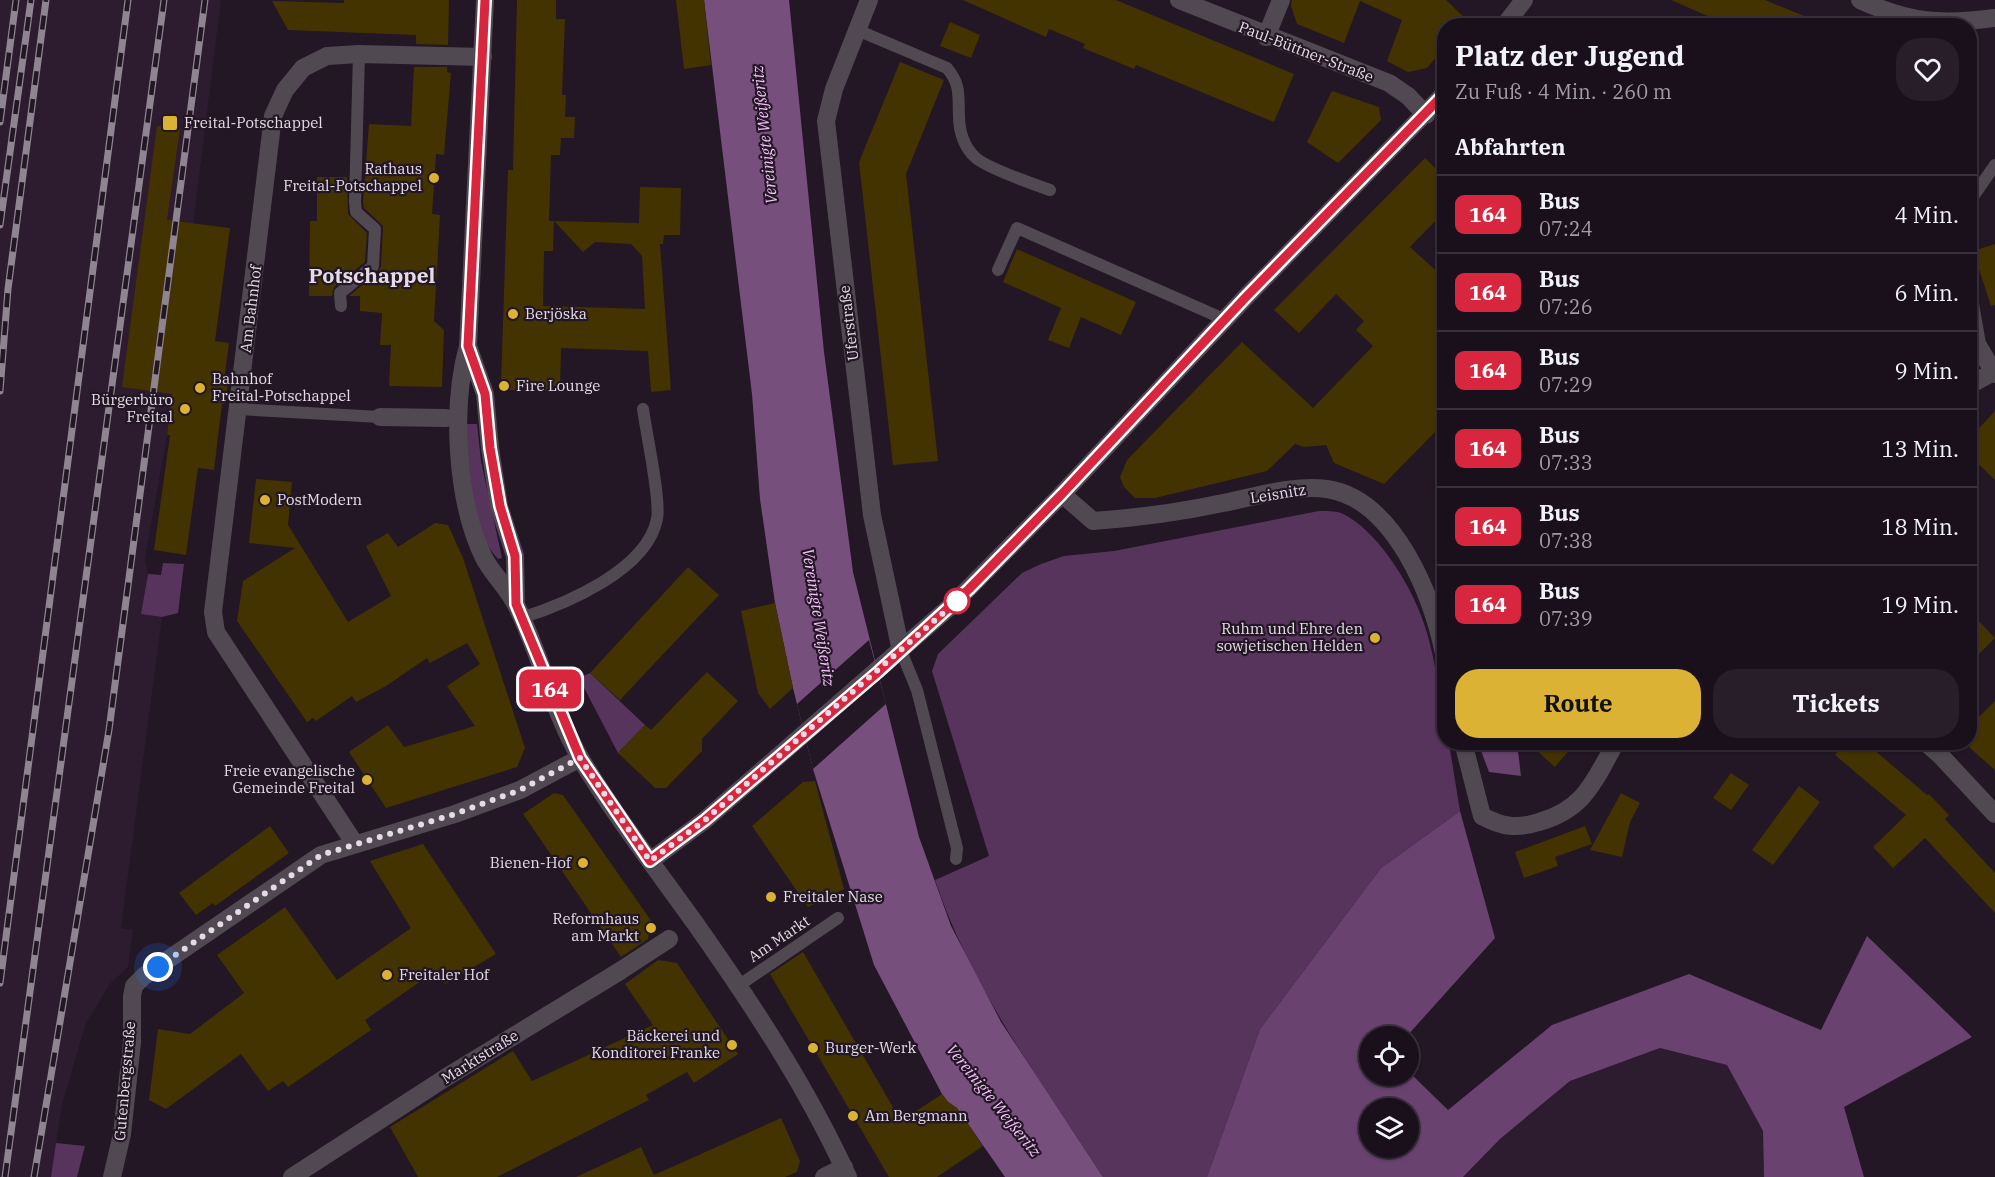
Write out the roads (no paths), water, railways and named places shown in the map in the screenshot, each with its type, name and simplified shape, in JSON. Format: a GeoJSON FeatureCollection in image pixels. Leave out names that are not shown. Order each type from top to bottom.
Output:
{"type":"FeatureCollection","features":[{"type":"Feature","properties":{"kind":"street"},"geometry":{"type":"LineString","coordinates":[[485,0],[468,346],[460,375],[457,418],[466,503],[475,536],[485,560],[518,611],[580,758],[738,986],[801,1083],[846,1172],[825,1177]]}},
{"type":"Feature","properties":{"kind":"street","name":"Uferstraße"},"geometry":{"type":"LineString","coordinates":[[869,0],[834,89],[826,121],[872,515],[901,651]]}},
{"type":"Feature","properties":{"kind":"street","name":"Paul-Büttner-Straße"},"geometry":{"type":"LineString","coordinates":[[1179,0],[1266,37],[1392,85],[1426,115]]}},
{"type":"Feature","properties":{"kind":"street"},"geometry":{"type":"LineString","coordinates":[[1266,37],[1281,0]]}},
{"type":"Feature","properties":{"kind":"street"},"geometry":{"type":"LineString","coordinates":[[1510,18],[1524,0]]}},
{"type":"Feature","properties":{"kind":"street"},"geometry":{"type":"LineString","coordinates":[[1860,0],[1907,18]]}},
{"type":"Feature","properties":{"kind":"street"},"geometry":{"type":"LineString","coordinates":[[1977,20],[1995,18]]}},
{"type":"Feature","properties":{"kind":"street","name":"Am Bahnhof"},"geometry":{"type":"LineString","coordinates":[[355,844],[216,632],[213,612],[273,116],[285,90],[303,68],[327,56],[366,54],[483,57]]}},
{"type":"Feature","properties":{"kind":"street"},"geometry":{"type":"LineString","coordinates":[[650,861],[705,820],[804,736],[985,574],[1437,102]]}},
{"type":"Feature","properties":{"kind":"street"},"geometry":{"type":"LineString","coordinates":[[1977,344],[1994,372],[1977,381]]}},
{"type":"Feature","properties":{"kind":"street"},"geometry":{"type":"LineString","coordinates":[[468,346],[485,394],[490,448],[500,506],[515,556],[518,611]]}},
{"type":"Feature","properties":{"kind":"street"},"geometry":{"type":"LineString","coordinates":[[380,417],[446,418]]}},
{"type":"Feature","properties":{"kind":"street","name":"Leisnitz"},"geometry":{"type":"LineString","coordinates":[[1062,494],[1092,521],[1220,504],[1304,488],[1328,489],[1356,498],[1385,523],[1417,571],[1437,617]]}},
{"type":"Feature","properties":{"kind":"street"},"geometry":{"type":"LineString","coordinates":[[1465,750],[1482,816],[1500,826],[1524,827],[1568,812],[1587,791],[1611,750]]}},
{"type":"Feature","properties":{"kind":"street"},"geometry":{"type":"LineString","coordinates":[[1933,750],[1995,814]]}},
{"type":"Feature","properties":{"kind":"street","name":"Gutenbergstraße"},"geometry":{"type":"LineString","coordinates":[[112,1177],[122,1134],[132,1042],[134,986],[221,922],[321,855],[445,817],[520,790],[580,758]]}},
{"type":"Feature","properties":{"kind":"street","name":"Marktstraße"},"geometry":{"type":"LineString","coordinates":[[292,1177],[445,1078],[669,939]]}},
{"type":"Feature","properties":{"kind":"lane"},"geometry":{"type":"LineString","coordinates":[[856,30],[947,68],[957,80],[960,94],[959,129],[965,144],[977,159],[1050,190]]}},
{"type":"Feature","properties":{"kind":"lane"},"geometry":{"type":"LineString","coordinates":[[341,306],[340,293],[373,266],[375,229],[356,212],[355,202],[366,54]]}},
{"type":"Feature","properties":{"kind":"lane"},"geometry":{"type":"LineString","coordinates":[[1977,191],[1995,165]]}},
{"type":"Feature","properties":{"kind":"lane"},"geometry":{"type":"LineString","coordinates":[[998,270],[1017,228],[1226,320]]}},
{"type":"Feature","properties":{"kind":"lane"},"geometry":{"type":"LineString","coordinates":[[518,611],[557,606],[627,566],[652,538],[658,517],[643,409]]}},
{"type":"Feature","properties":{"kind":"lane"},"geometry":{"type":"LineString","coordinates":[[238,410],[380,417]]}},
{"type":"Feature","properties":{"kind":"lane"},"geometry":{"type":"LineString","coordinates":[[901,651],[921,704],[957,848],[956,859]]}},
{"type":"Feature","properties":{"kind":"lane","name":"Am Markt"},"geometry":{"type":"LineString","coordinates":[[738,986],[837,918]]}},
{"type":"Feature","properties":{"kind":"water","name":"Vereinigte Weißeritz"},"geometry":{"type":"Polygon","coordinates":[[[704,0],[789,0],[824,352],[853,572],[919,837],[951,926],[1001,1022],[1103,1177],[1005,1177],[957,1108],[942,1094],[874,965],[813,769],[775,603],[760,499],[752,394],[704,0]]]}},
{"type":"Feature","properties":{"kind":"railway"},"geometry":{"type":"LineString","coordinates":[[0,122],[16,0]]}},
{"type":"Feature","properties":{"kind":"railway"},"geometry":{"type":"LineString","coordinates":[[0,225],[31,0]]}},
{"type":"Feature","properties":{"kind":"railway"},"geometry":{"type":"LineString","coordinates":[[0,391],[8,289],[46,0]]}},
{"type":"Feature","properties":{"kind":"railway"},"geometry":{"type":"LineString","coordinates":[[0,983],[128,0]]}},
{"type":"Feature","properties":{"kind":"railway"},"geometry":{"type":"LineString","coordinates":[[5,1177],[164,0]]}},
{"type":"Feature","properties":{"kind":"railway"},"geometry":{"type":"LineString","coordinates":[[34,1177],[109,730],[205,0]]}},
{"type":"Feature","properties":{"kind":"place","name":"Freital-Potschappel"},"geometry":{"type":"Point","coordinates":[170,123]}},
{"type":"Feature","properties":{"kind":"place","name":"Rathaus Freital-Potschappel"},"geometry":{"type":"Point","coordinates":[434,178]}},
{"type":"Feature","properties":{"kind":"place","name":"Berjöska"},"geometry":{"type":"Point","coordinates":[513,314]}},
{"type":"Feature","properties":{"kind":"place","name":"Fire Lounge"},"geometry":{"type":"Point","coordinates":[504,386]}},
{"type":"Feature","properties":{"kind":"place","name":"Bahnhof Freital-Potschappel"},"geometry":{"type":"Point","coordinates":[200,388]}},
{"type":"Feature","properties":{"kind":"place","name":"Bürgerbüro Freital"},"geometry":{"type":"Point","coordinates":[185,409]}},
{"type":"Feature","properties":{"kind":"place","name":"PostModern"},"geometry":{"type":"Point","coordinates":[265,500]}},
{"type":"Feature","properties":{"kind":"place","name":"Ruhm und Ehre den sowjetischen Helden"},"geometry":{"type":"Point","coordinates":[1375,638]}},
{"type":"Feature","properties":{"kind":"place","name":"Freie evangelische Gemeinde Freital"},"geometry":{"type":"Point","coordinates":[367,780]}},
{"type":"Feature","properties":{"kind":"place","name":"Bienen-Hof"},"geometry":{"type":"Point","coordinates":[583,863]}},
{"type":"Feature","properties":{"kind":"place","name":"Freitaler Nase"},"geometry":{"type":"Point","coordinates":[771,897]}},
{"type":"Feature","properties":{"kind":"place","name":"Reformhaus am Markt"},"geometry":{"type":"Point","coordinates":[651,928]}},
{"type":"Feature","properties":{"kind":"place","name":"Freitaler Hof"},"geometry":{"type":"Point","coordinates":[387,975]}},
{"type":"Feature","properties":{"kind":"place","name":"Bäckerei und Konditorei Franke"},"geometry":{"type":"Point","coordinates":[732,1045]}},
{"type":"Feature","properties":{"kind":"place","name":"Burger-Werk"},"geometry":{"type":"Point","coordinates":[813,1048]}},
{"type":"Feature","properties":{"kind":"place","name":"Am Bergmann"},"geometry":{"type":"Point","coordinates":[853,1116]}},
{"type":"Feature","properties":{"kind":"district","name":"Potschappel"},"geometry":{"type":"Point","coordinates":[372,276]}}]}
